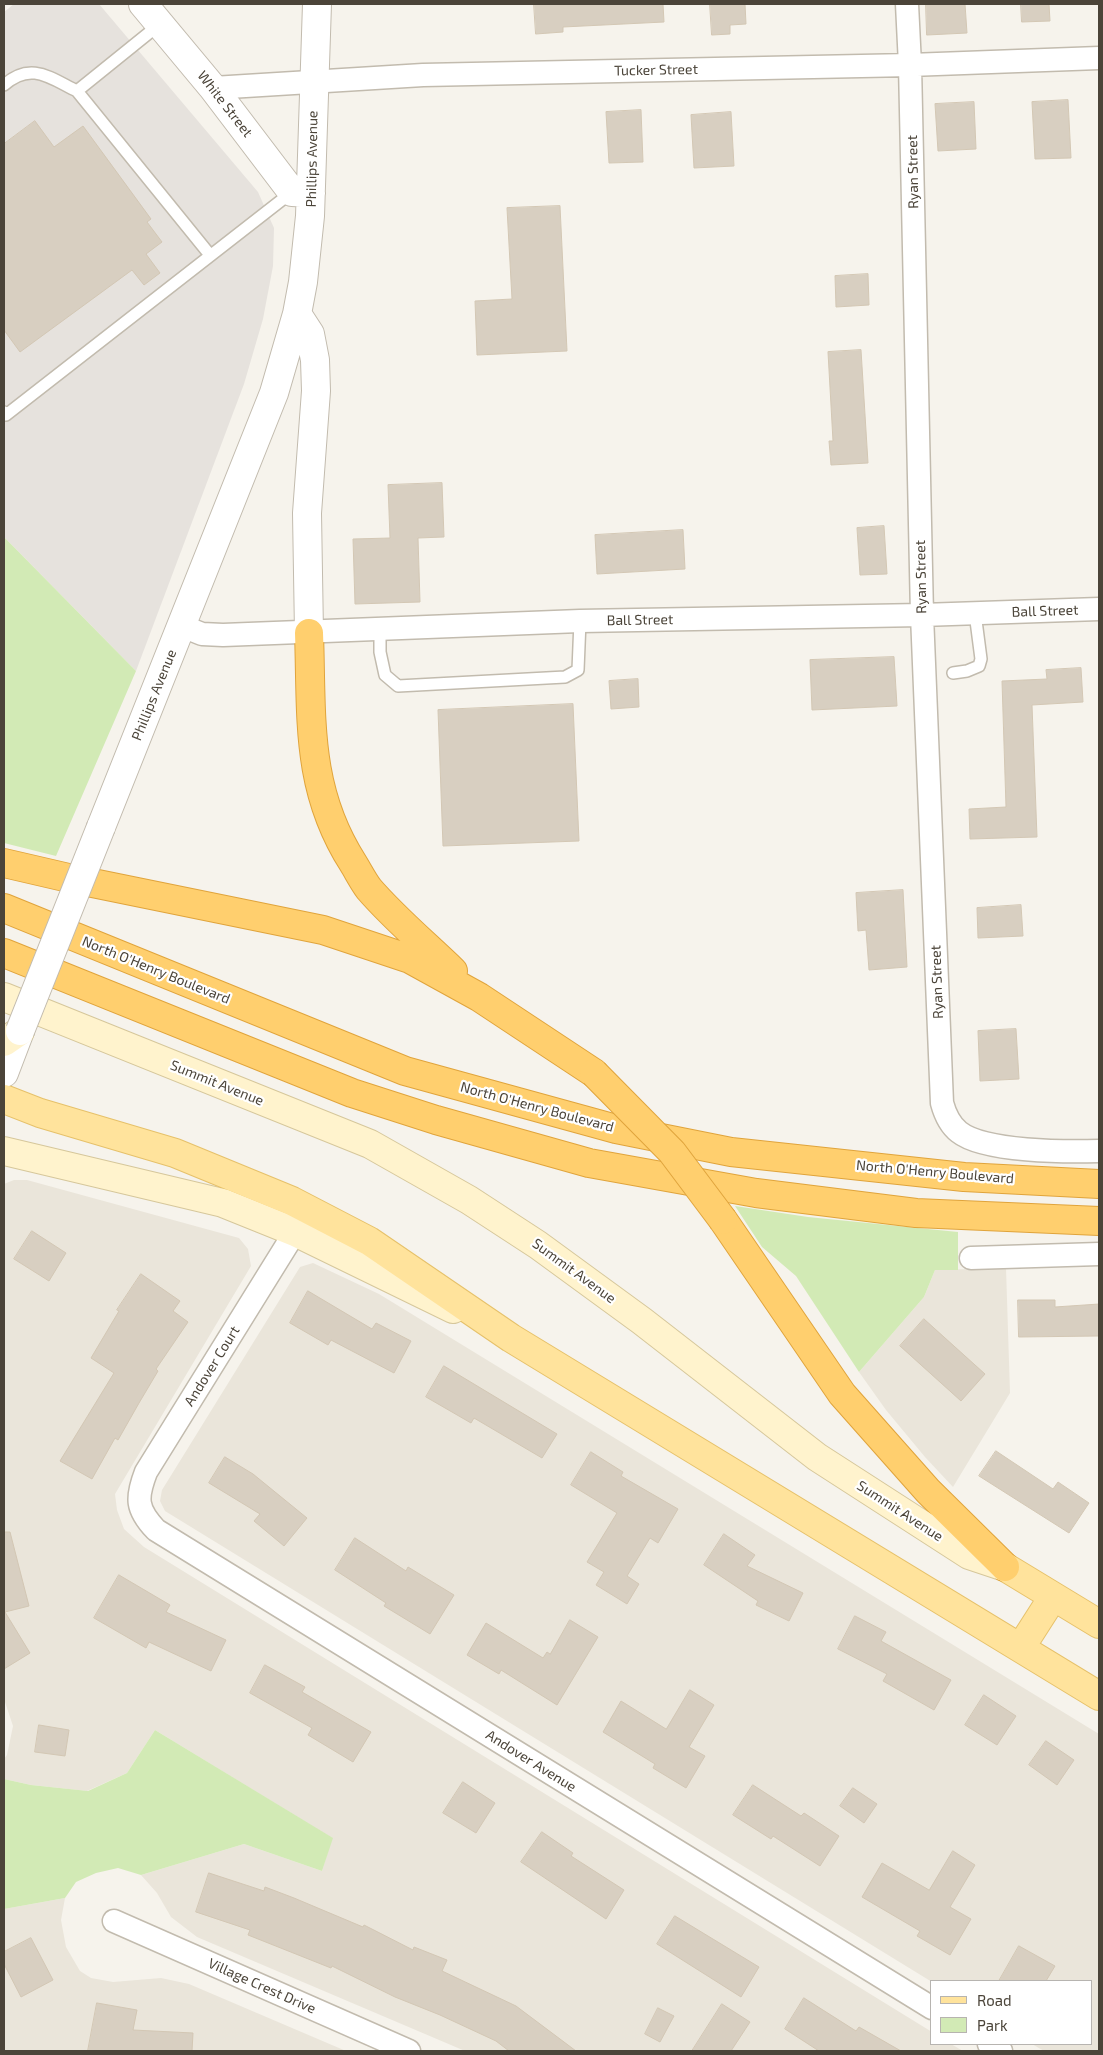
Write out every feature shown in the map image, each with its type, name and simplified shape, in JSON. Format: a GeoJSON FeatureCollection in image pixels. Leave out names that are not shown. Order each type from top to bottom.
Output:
{"type":"FeatureCollection","features":[{"type":"Feature","properties":{"kind":"highway"},"geometry":{"type":"LineString","coordinates":[[309,632],[312,746],[316,776],[325,810],[341,845],[368,888],[479,996]]}},
{"type":"Feature","properties":{"kind":"highway"},"geometry":{"type":"LineString","coordinates":[[4,863],[323,930],[410,959],[479,996],[594,1073],[672,1152],[723,1220],[842,1394],[928,1491],[1005,1567]]}},
{"type":"Feature","properties":{"kind":"highway","name":"North O'Henry Boulevard"},"geometry":{"type":"LineString","coordinates":[[4,908],[405,1071],[616,1128],[740,1153],[964,1177],[1099,1184]]}},
{"type":"Feature","properties":{"kind":"highway"},"geometry":{"type":"LineString","coordinates":[[4,953],[352,1093],[436,1120],[589,1162],[756,1193],[916,1213],[1099,1221]]}},
{"type":"Feature","properties":{"kind":"main road","name":"Summit Avenue"},"geometry":{"type":"LineString","coordinates":[[4,997],[370,1144],[470,1200],[538,1245],[642,1321],[817,1457],[969,1554],[1005,1567],[1099,1624]]}},
{"type":"Feature","properties":{"kind":"main road"},"geometry":{"type":"LineString","coordinates":[[4,1099],[40,1113],[175,1153],[292,1201],[369,1241],[511,1338],[1099,1696]]}},
{"type":"Feature","properties":{"kind":"main road"},"geometry":{"type":"LineString","coordinates":[[4,1151],[223,1203],[295,1232],[511,1338]]}},
{"type":"Feature","properties":{"kind":"main road"},"geometry":{"type":"LineString","coordinates":[[1020,1647],[1053,1597]]}},
{"type":"Feature","properties":{"kind":"street","name":"Phillips Avenue"},"geometry":{"type":"LineString","coordinates":[[4,1073],[12,1037],[101,828],[274,393],[297,314],[308,248],[302,193],[313,82],[317,4]]}},
{"type":"Feature","properties":{"kind":"street","name":"Ryan Street"},"geometry":{"type":"LineString","coordinates":[[907,4],[910,65],[922,615],[942,1103],[946,1116],[958,1132],[970,1138],[1015,1148],[1099,1151]]}},
{"type":"Feature","properties":{"kind":"street","name":"White Street"},"geometry":{"type":"LineString","coordinates":[[151,14],[302,193]]}},
{"type":"Feature","properties":{"kind":"street","name":"Tucker Street"},"geometry":{"type":"LineString","coordinates":[[213,88],[423,76],[910,65],[1099,58]]}},
{"type":"Feature","properties":{"kind":"street"},"geometry":{"type":"LineString","coordinates":[[297,314],[310,334],[315,360],[316,391],[307,514],[309,632]]}},
{"type":"Feature","properties":{"kind":"street","name":"Ball Street"},"geometry":{"type":"LineString","coordinates":[[182,626],[202,634],[223,636],[580,621],[922,615],[1099,609]]}},
{"type":"Feature","properties":{"kind":"street","name":"Andover Court"},"geometry":{"type":"LineString","coordinates":[[139,1504],[140,1490],[146,1472],[295,1232]]}},
{"type":"Feature","properties":{"kind":"street"},"geometry":{"type":"LineString","coordinates":[[971,1258],[1099,1254]]}},
{"type":"Feature","properties":{"kind":"street","name":"Andover Avenue"},"geometry":{"type":"LineString","coordinates":[[139,1504],[146,1519],[156,1530],[930,2007]]}},
{"type":"Feature","properties":{"kind":"street","name":"Village Crest Drive"},"geometry":{"type":"LineString","coordinates":[[114,1921],[409,2051]]}},
{"type":"Feature","properties":{"kind":"lane"},"geometry":{"type":"LineString","coordinates":[[77,92],[151,14]]}},
{"type":"Feature","properties":{"kind":"lane"},"geometry":{"type":"LineString","coordinates":[[4,85],[15,75],[39,72],[77,92],[210,255]]}},
{"type":"Feature","properties":{"kind":"lane"},"geometry":{"type":"LineString","coordinates":[[4,412],[6,415],[210,255],[302,193]]}},
{"type":"Feature","properties":{"kind":"lane"},"geometry":{"type":"LineString","coordinates":[[953,672],[967,672],[979,666],[980,659],[975,613]]}},
{"type":"Feature","properties":{"kind":"lane"},"geometry":{"type":"LineString","coordinates":[[380,630],[380,652],[385,675],[398,686],[565,677],[578,670],[580,621]]}},
{"type":"Feature","properties":{"kind":"shaded area"},"geometry":{"type":"Polygon","coordinates":[[[14,4],[99,4],[258,192],[274,228],[273,266],[263,319],[244,384],[136,671],[4,537],[4,12],[14,4]]]}},
{"type":"Feature","properties":{"kind":"shaded area"},"geometry":{"type":"Polygon","coordinates":[[[14,1180],[27,1180],[239,1238],[248,1249],[251,1266],[115,1494],[117,1510],[124,1529],[144,1547],[930,2031],[930,2045],[953,2045],[963,2051],[465,2051],[197,1937],[171,1917],[157,1893],[141,1875],[244,1844],[322,1871],[332,1838],[155,1730],[127,1773],[87,1791],[31,1785],[4,1779],[4,1759],[7,1755],[13,1726],[4,1699],[4,1184],[14,1180]]]}},
{"type":"Feature","properties":{"kind":"shaded area"},"geometry":{"type":"Polygon","coordinates":[[[313,1263],[379,1294],[1099,1734],[1099,2051],[1044,2051],[1034,2045],[1093,2045],[1093,1980],[930,1981],[165,1511],[160,1501],[162,1490],[300,1267],[313,1263]]]}},
{"type":"Feature","properties":{"kind":"shaded area"},"geometry":{"type":"Polygon","coordinates":[[[1006,1268],[1010,1393],[953,1487],[886,1410],[859,1372],[924,1297],[935,1270],[1006,1268]]]}},
{"type":"Feature","properties":{"kind":"shaded area"},"geometry":{"type":"Polygon","coordinates":[[[65,1898],[61,1920],[66,1947],[80,1971],[91,1978],[113,1982],[161,1978],[189,1984],[346,2051],[4,2051],[4,1909],[65,1898]]]}},
{"type":"Feature","properties":{"kind":"green space"},"geometry":{"type":"Polygon","coordinates":[[[4,537],[136,671],[56,856],[4,843],[4,537]]]}},
{"type":"Feature","properties":{"kind":"green space"},"geometry":{"type":"Polygon","coordinates":[[[735,1206],[808,1217],[958,1232],[958,1270],[935,1270],[924,1297],[859,1372],[796,1276],[762,1247],[735,1206]]]}},
{"type":"Feature","properties":{"kind":"green space"},"geometry":{"type":"Polygon","coordinates":[[[155,1730],[333,1838],[322,1871],[244,1844],[141,1875],[118,1868],[96,1873],[76,1882],[65,1898],[4,1909],[4,1779],[31,1785],[88,1791],[127,1773],[155,1730]]]}},
{"type":"Feature","properties":{"kind":"building"},"geometry":{"type":"Polygon","coordinates":[[[534,4],[663,4],[664,22],[563,27],[563,32],[536,34],[534,4]]]}},
{"type":"Feature","properties":{"kind":"building"},"geometry":{"type":"Polygon","coordinates":[[[710,4],[745,4],[746,24],[730,25],[730,34],[712,35],[710,4]]]}},
{"type":"Feature","properties":{"kind":"building"},"geometry":{"type":"Polygon","coordinates":[[[926,4],[965,4],[967,33],[927,35],[926,4]]]}},
{"type":"Feature","properties":{"kind":"building"},"geometry":{"type":"Polygon","coordinates":[[[1021,4],[1049,4],[1050,21],[1022,22],[1021,4]]]}},
{"type":"Feature","properties":{"kind":"building"},"geometry":{"type":"Polygon","coordinates":[[[1068,100],[1071,158],[1035,159],[1032,102],[1068,100]]]}},
{"type":"Feature","properties":{"kind":"building"},"geometry":{"type":"Polygon","coordinates":[[[974,102],[976,149],[938,151],[935,104],[974,102]]]}},
{"type":"Feature","properties":{"kind":"building"},"geometry":{"type":"Polygon","coordinates":[[[641,110],[643,162],[609,163],[606,112],[641,110]]]}},
{"type":"Feature","properties":{"kind":"building"},"geometry":{"type":"Polygon","coordinates":[[[731,112],[734,166],[694,168],[691,115],[731,112]]]}},
{"type":"Feature","properties":{"kind":"building"},"geometry":{"type":"Polygon","coordinates":[[[35,121],[54,147],[83,126],[151,219],[147,222],[162,242],[146,254],[160,273],[144,285],[132,270],[20,352],[4,330],[4,144],[35,121]]]}},
{"type":"Feature","properties":{"kind":"building"},"geometry":{"type":"Polygon","coordinates":[[[560,206],[567,351],[477,355],[475,301],[512,299],[507,208],[560,206]]]}},
{"type":"Feature","properties":{"kind":"building"},"geometry":{"type":"Polygon","coordinates":[[[868,274],[869,305],[836,307],[835,276],[868,274]]]}},
{"type":"Feature","properties":{"kind":"building"},"geometry":{"type":"Polygon","coordinates":[[[861,350],[868,463],[831,465],[829,441],[833,441],[828,352],[861,350]]]}},
{"type":"Feature","properties":{"kind":"building"},"geometry":{"type":"Polygon","coordinates":[[[442,483],[444,537],[418,538],[420,602],[355,604],[353,539],[390,538],[388,485],[442,483]]]}},
{"type":"Feature","properties":{"kind":"building"},"geometry":{"type":"Polygon","coordinates":[[[884,526],[887,574],[860,575],[857,528],[884,526]]]}},
{"type":"Feature","properties":{"kind":"building"},"geometry":{"type":"Polygon","coordinates":[[[683,530],[685,569],[597,574],[595,535],[683,530]]]}},
{"type":"Feature","properties":{"kind":"building"},"geometry":{"type":"Polygon","coordinates":[[[894,657],[897,706],[812,710],[810,660],[894,657]]]}},
{"type":"Feature","properties":{"kind":"building"},"geometry":{"type":"Polygon","coordinates":[[[1081,668],[1083,702],[1032,705],[1037,837],[970,839],[969,809],[1006,807],[1002,681],[1047,679],[1046,670],[1081,668]]]}},
{"type":"Feature","properties":{"kind":"building"},"geometry":{"type":"Polygon","coordinates":[[[638,679],[639,707],[611,709],[609,681],[638,679]]]}},
{"type":"Feature","properties":{"kind":"building"},"geometry":{"type":"Polygon","coordinates":[[[573,704],[579,841],[443,846],[438,710],[573,704]]]}},
{"type":"Feature","properties":{"kind":"building"},"geometry":{"type":"Polygon","coordinates":[[[903,890],[907,967],[869,970],[866,930],[858,931],[856,893],[903,890]]]}},
{"type":"Feature","properties":{"kind":"building"},"geometry":{"type":"Polygon","coordinates":[[[1021,905],[1023,936],[978,938],[977,908],[1021,905]]]}},
{"type":"Feature","properties":{"kind":"building"},"geometry":{"type":"Polygon","coordinates":[[[1016,1029],[1019,1079],[980,1081],[978,1031],[1016,1029]]]}},
{"type":"Feature","properties":{"kind":"building"},"geometry":{"type":"Polygon","coordinates":[[[32,1231],[66,1253],[49,1281],[14,1259],[32,1231]]]}},
{"type":"Feature","properties":{"kind":"building"},"geometry":{"type":"Polygon","coordinates":[[[141,1274],[180,1301],[173,1311],[188,1322],[156,1369],[158,1371],[118,1440],[115,1438],[92,1479],[60,1461],[114,1373],[91,1358],[119,1311],[117,1310],[141,1274]]]}},
{"type":"Feature","properties":{"kind":"building"},"geometry":{"type":"Polygon","coordinates":[[[308,1291],[372,1329],[376,1323],[411,1341],[394,1373],[331,1340],[328,1345],[290,1323],[308,1291]]]}},
{"type":"Feature","properties":{"kind":"building"},"geometry":{"type":"Polygon","coordinates":[[[1018,1300],[1055,1300],[1055,1307],[1099,1304],[1099,1336],[1019,1337],[1018,1300]]]}},
{"type":"Feature","properties":{"kind":"building"},"geometry":{"type":"Polygon","coordinates":[[[924,1319],[985,1374],[961,1401],[900,1346],[924,1319]]]}},
{"type":"Feature","properties":{"kind":"building"},"geometry":{"type":"Polygon","coordinates":[[[444,1366],[557,1434],[542,1458],[474,1418],[471,1423],[426,1397],[444,1366]]]}},
{"type":"Feature","properties":{"kind":"building"},"geometry":{"type":"Polygon","coordinates":[[[996,1451],[1053,1489],[1058,1482],[1089,1503],[1069,1533],[979,1476],[996,1451]]]}},
{"type":"Feature","properties":{"kind":"building"},"geometry":{"type":"Polygon","coordinates":[[[591,1452],[623,1472],[621,1476],[678,1509],[658,1543],[650,1538],[627,1576],[639,1584],[627,1604],[596,1585],[604,1572],[587,1562],[617,1513],[571,1485],[591,1452]]]}},
{"type":"Feature","properties":{"kind":"building"},"geometry":{"type":"Polygon","coordinates":[[[225,1457],[253,1474],[307,1518],[284,1546],[254,1521],[260,1514],[209,1483],[225,1457]]]}},
{"type":"Feature","properties":{"kind":"building"},"geometry":{"type":"Polygon","coordinates":[[[4,1532],[10,1532],[29,1606],[5,1612],[30,1653],[4,1669],[4,1532]]]}},
{"type":"Feature","properties":{"kind":"building"},"geometry":{"type":"Polygon","coordinates":[[[724,1534],[755,1555],[747,1566],[803,1593],[789,1621],[756,1605],[758,1601],[704,1565],[724,1534]]]}},
{"type":"Feature","properties":{"kind":"building"},"geometry":{"type":"Polygon","coordinates":[[[355,1538],[406,1571],[408,1567],[454,1595],[430,1634],[384,1606],[386,1603],[335,1570],[355,1538]]]}},
{"type":"Feature","properties":{"kind":"building"},"geometry":{"type":"Polygon","coordinates":[[[119,1575],[170,1605],[166,1612],[226,1640],[211,1671],[149,1642],[146,1648],[94,1618],[119,1575]]]}},
{"type":"Feature","properties":{"kind":"building"},"geometry":{"type":"Polygon","coordinates":[[[855,1616],[886,1632],[881,1641],[951,1680],[934,1710],[883,1681],[887,1674],[838,1649],[855,1616]]]}},
{"type":"Feature","properties":{"kind":"building"},"geometry":{"type":"Polygon","coordinates":[[[570,1620],[598,1637],[557,1705],[501,1670],[499,1674],[467,1655],[486,1623],[543,1658],[547,1652],[550,1654],[570,1620]]]}},
{"type":"Feature","properties":{"kind":"building"},"geometry":{"type":"Polygon","coordinates":[[[265,1665],[305,1687],[302,1692],[371,1732],[353,1762],[308,1735],[312,1728],[250,1693],[265,1665]]]}},
{"type":"Feature","properties":{"kind":"building"},"geometry":{"type":"Polygon","coordinates":[[[690,1690],[714,1705],[689,1747],[705,1756],[686,1788],[653,1768],[655,1764],[603,1732],[621,1701],[666,1729],[690,1690]]]}},
{"type":"Feature","properties":{"kind":"building"},"geometry":{"type":"Polygon","coordinates":[[[984,1695],[1016,1716],[997,1745],[965,1725],[984,1695]]]}},
{"type":"Feature","properties":{"kind":"building"},"geometry":{"type":"Polygon","coordinates":[[[39,1725],[69,1730],[65,1756],[35,1752],[39,1725]]]}},
{"type":"Feature","properties":{"kind":"building"},"geometry":{"type":"Polygon","coordinates":[[[1046,1741],[1074,1760],[1057,1785],[1029,1765],[1046,1741]]]}},
{"type":"Feature","properties":{"kind":"building"},"geometry":{"type":"Polygon","coordinates":[[[463,1782],[495,1803],[476,1833],[443,1813],[463,1782]]]}},
{"type":"Feature","properties":{"kind":"building"},"geometry":{"type":"Polygon","coordinates":[[[753,1785],[801,1816],[804,1813],[839,1836],[820,1866],[773,1836],[771,1839],[733,1815],[753,1785]]]}},
{"type":"Feature","properties":{"kind":"building"},"geometry":{"type":"Polygon","coordinates":[[[853,1788],[877,1804],[864,1823],[840,1806],[853,1788]]]}},
{"type":"Feature","properties":{"kind":"building"},"geometry":{"type":"Polygon","coordinates":[[[542,1832],[573,1853],[571,1856],[624,1890],[606,1919],[521,1862],[542,1832]]]}},
{"type":"Feature","properties":{"kind":"building"},"geometry":{"type":"Polygon","coordinates":[[[953,1851],[975,1865],[950,1907],[971,1919],[950,1955],[917,1936],[920,1931],[862,1897],[882,1863],[929,1890],[953,1851]]]}},
{"type":"Feature","properties":{"kind":"building"},"geometry":{"type":"Polygon","coordinates":[[[209,1873],[264,1891],[265,1887],[363,1927],[364,1925],[413,1950],[414,1947],[447,1960],[442,1971],[516,2006],[576,2051],[509,2051],[496,2041],[395,1997],[332,1966],[331,1968],[248,1935],[250,1930],[196,1912],[209,1873]]]}},
{"type":"Feature","properties":{"kind":"building"},"geometry":{"type":"Polygon","coordinates":[[[675,1916],[759,1967],[741,1997],[657,1944],[675,1916]]]}},
{"type":"Feature","properties":{"kind":"building"},"geometry":{"type":"Polygon","coordinates":[[[31,1938],[53,1980],[21,1997],[4,1964],[4,1952],[31,1938]]]}},
{"type":"Feature","properties":{"kind":"building"},"geometry":{"type":"Polygon","coordinates":[[[1019,1946],[1055,1966],[1047,1980],[1000,1980],[1019,1946]]]}},
{"type":"Feature","properties":{"kind":"building"},"geometry":{"type":"Polygon","coordinates":[[[804,1998],[856,2031],[859,2027],[901,2051],[819,2051],[785,2029],[804,1998]]]}},
{"type":"Feature","properties":{"kind":"building"},"geometry":{"type":"Polygon","coordinates":[[[97,2003],[137,2010],[133,2030],[193,2033],[192,2051],[88,2051],[97,2003]]]}},
{"type":"Feature","properties":{"kind":"building"},"geometry":{"type":"Polygon","coordinates":[[[722,2004],[750,2022],[731,2051],[692,2051],[722,2004]]]}},
{"type":"Feature","properties":{"kind":"building"},"geometry":{"type":"Polygon","coordinates":[[[658,2008],[674,2016],[660,2042],[645,2034],[658,2008]]]}}]}
